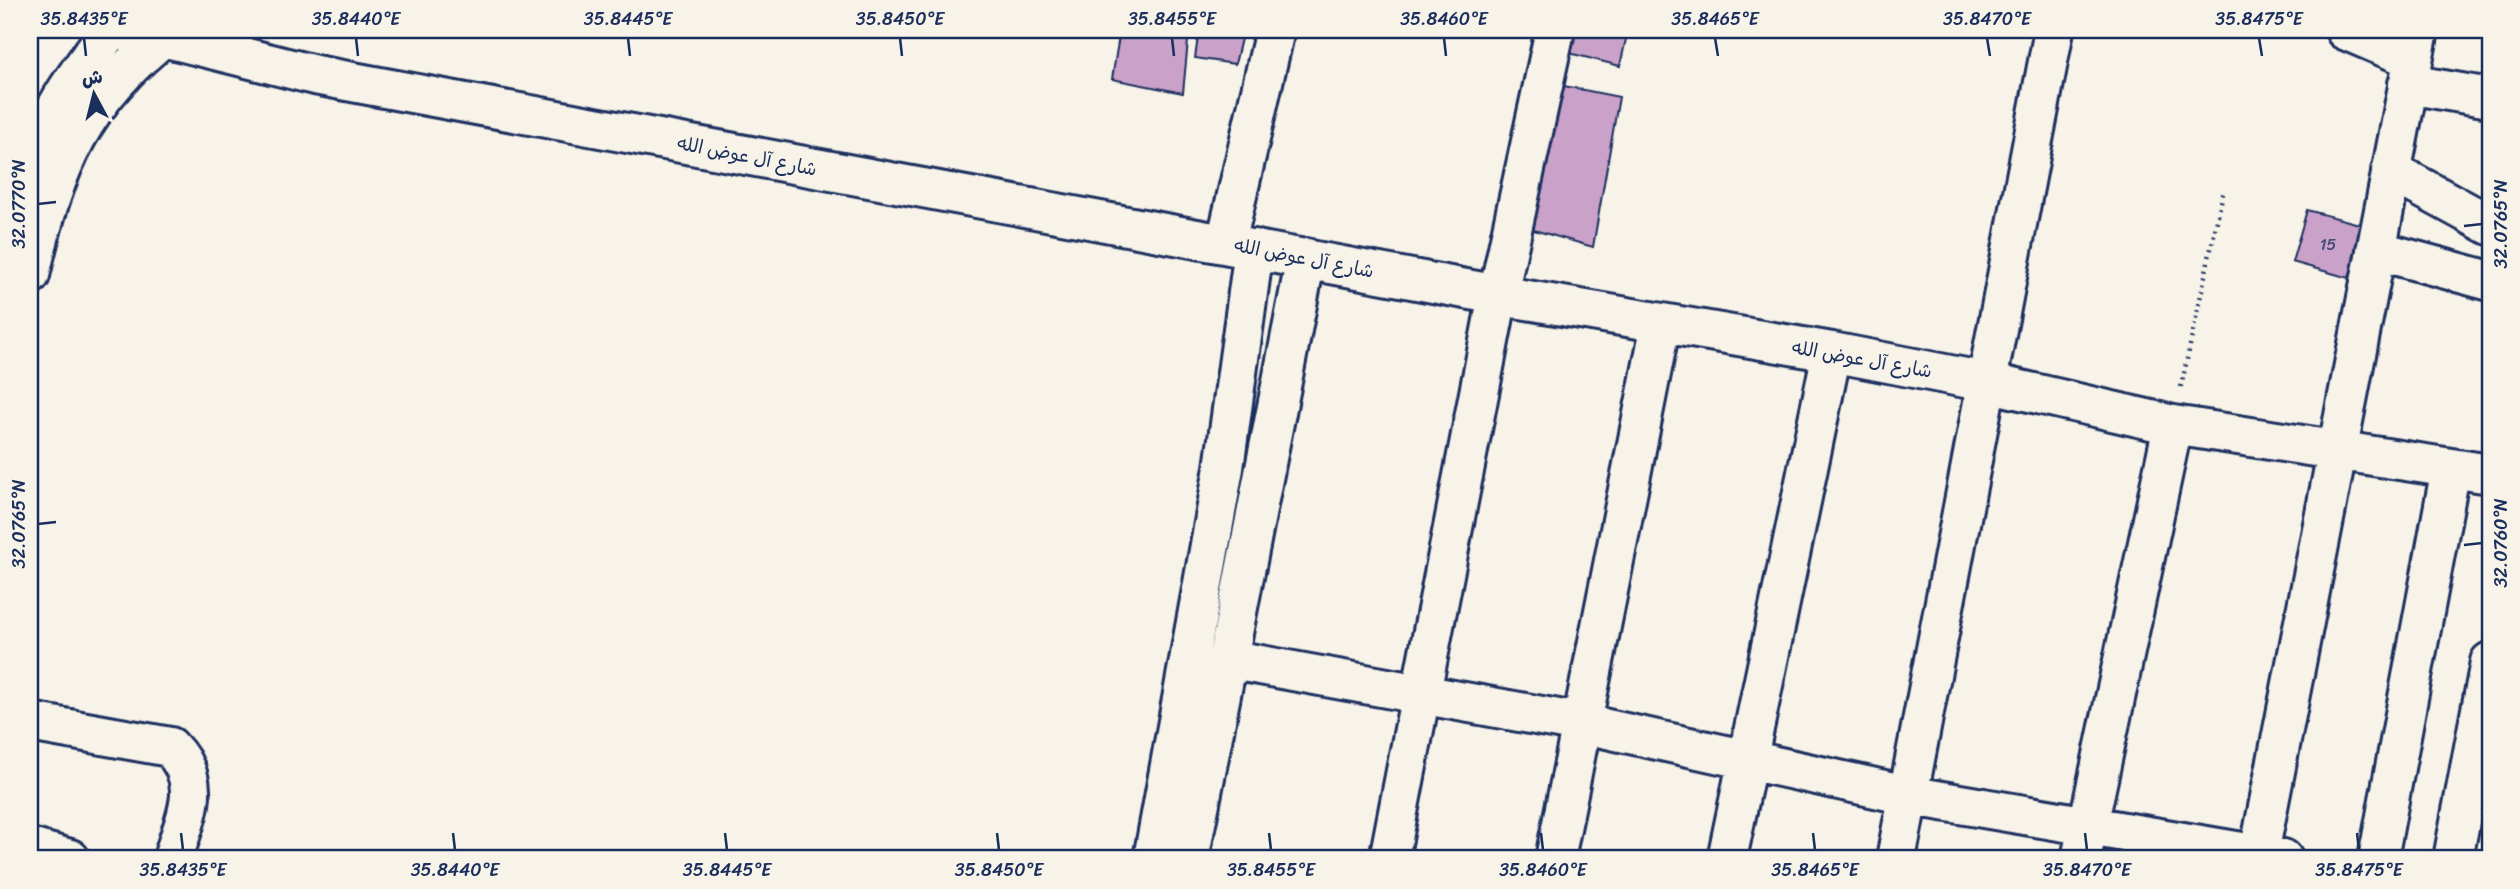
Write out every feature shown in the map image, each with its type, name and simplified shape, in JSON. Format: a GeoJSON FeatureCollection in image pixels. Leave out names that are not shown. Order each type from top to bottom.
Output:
{"type":"FeatureCollection","features":[{"type":"Feature","properties":{"kind":"street"},"geometry":{"type":"LineString","coordinates":[[30,166],[41,133],[61,96],[110,30]]}},
{"type":"Feature","properties":{"kind":"street","name":"شارع آل عوض الله"},"geometry":{"type":"LineString","coordinates":[[120,30],[168,33],[328,78],[1499,295],[1832,352],[1986,382],[2173,425],[2490,474]]}},
{"type":"Feature","properties":{"kind":"street"},"geometry":{"type":"LineString","coordinates":[[1153,859],[1224,468],[1240,246],[1275,30]]}},
{"type":"Feature","properties":{"kind":"street"},"geometry":{"type":"LineString","coordinates":[[1389,859],[1499,295],[1555,30]]}},
{"type":"Feature","properties":{"kind":"street"},"geometry":{"type":"LineString","coordinates":[[1896,859],[2053,30]]}},
{"type":"Feature","properties":{"kind":"street"},"geometry":{"type":"LineString","coordinates":[[2345,30],[2413,58],[2490,98]]}},
{"type":"Feature","properties":{"kind":"street"},"geometry":{"type":"LineString","coordinates":[[30,275],[50,196],[81,124],[110,86],[168,33]]}},
{"type":"Feature","properties":{"kind":"street"},"geometry":{"type":"LineString","coordinates":[[1227,659],[1580,723],[1907,795],[2085,842],[2266,858],[2337,450],[2413,58]]}},
{"type":"Feature","properties":{"kind":"street"},"geometry":{"type":"LineString","coordinates":[[2391,171],[2490,225]]}},
{"type":"Feature","properties":{"kind":"street"},"geometry":{"type":"LineString","coordinates":[[2376,250],[2490,281]]}},
{"type":"Feature","properties":{"kind":"street"},"geometry":{"type":"LineString","coordinates":[[1189,859],[1306,258]]}},
{"type":"Feature","properties":{"kind":"street"},"geometry":{"type":"LineString","coordinates":[[1555,859],[1661,323]]}},
{"type":"Feature","properties":{"kind":"street"},"geometry":{"type":"LineString","coordinates":[[1727,859],[1745,761],[1832,352]]}},
{"type":"Feature","properties":{"kind":"street"},"geometry":{"type":"LineString","coordinates":[[2085,842],[2173,425]]}},
{"type":"Feature","properties":{"kind":"street"},"geometry":{"type":"LineString","coordinates":[[2378,859],[2451,468]]}},
{"type":"Feature","properties":{"kind":"street"},"geometry":{"type":"LineString","coordinates":[[2453,859],[2490,662]]}},
{"type":"Feature","properties":{"kind":"street"},"geometry":{"type":"LineString","coordinates":[[30,722],[170,747],[181,759],[193,789],[173,859]]}},
{"type":"Feature","properties":{"kind":"street"},"geometry":{"type":"LineString","coordinates":[[30,848],[70,859]]}},
{"type":"Feature","properties":{"kind":"path"},"geometry":{"type":"LineString","coordinates":[[2173,425],[2224,193]]}},
{"type":"Feature","properties":{"kind":"building"},"geometry":{"type":"Polygon","coordinates":[[[1120,30],[1189,30],[1183,93],[1112,79],[1120,30]]]}},
{"type":"Feature","properties":{"kind":"building"},"geometry":{"type":"Polygon","coordinates":[[[1199,30],[1243,30],[1235,64],[1195,58],[1199,30]]]}},
{"type":"Feature","properties":{"kind":"building"},"geometry":{"type":"Polygon","coordinates":[[[1574,30],[1628,30],[1620,66],[1569,53],[1574,30]]]}},
{"type":"Feature","properties":{"kind":"building"},"geometry":{"type":"Polygon","coordinates":[[[1564,86],[1619,97],[1593,247],[1520,226],[1564,86]]]}},
{"type":"Feature","properties":{"kind":"building"},"geometry":{"type":"Polygon","coordinates":[[[2307,210],[2363,225],[2349,278],[2292,262],[2307,210]]]}}]}
